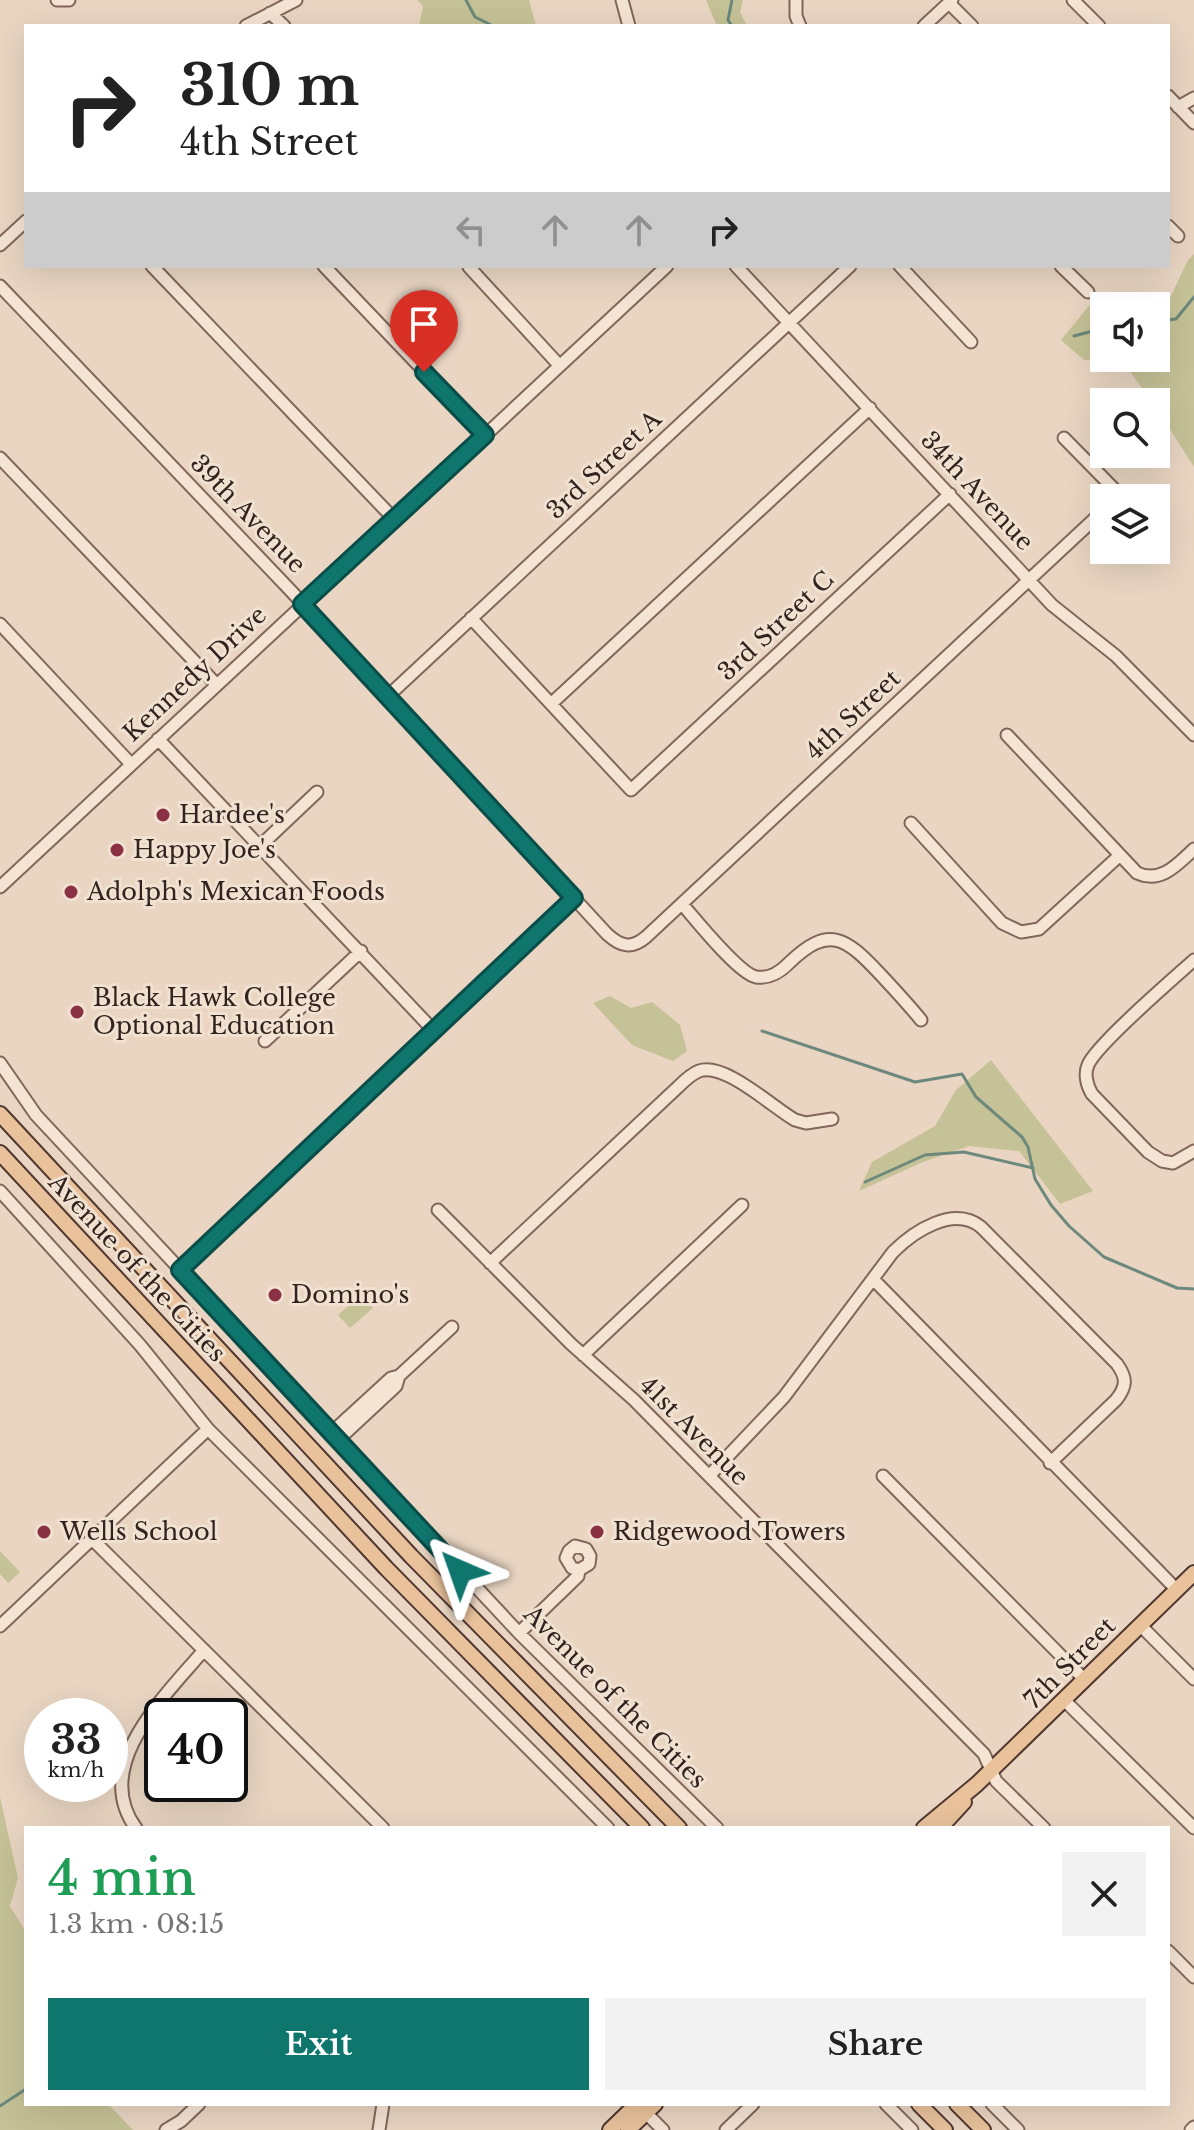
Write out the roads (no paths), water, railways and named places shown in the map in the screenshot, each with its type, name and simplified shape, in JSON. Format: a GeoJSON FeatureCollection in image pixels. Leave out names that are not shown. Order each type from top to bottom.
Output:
{"type":"FeatureCollection","features":[{"type":"Feature","properties":{"kind":"main road"},"geometry":{"type":"LineString","coordinates":[[0,1106],[43,1160]]}},
{"type":"Feature","properties":{"kind":"main road","name":"Avenue of the Cities"},"geometry":{"type":"LineString","coordinates":[[0,1114],[411,1556],[677,1826]]}},
{"type":"Feature","properties":{"kind":"main road","name":"Avenue of the Cities"},"geometry":{"type":"LineString","coordinates":[[0,1153],[386,1568],[640,1826]]}},
{"type":"Feature","properties":{"kind":"main road","name":"7th Street"},"geometry":{"type":"LineString","coordinates":[[926,1826],[977,1784],[1194,1573]]}},
{"type":"Feature","properties":{"kind":"main road"},"geometry":{"type":"LineString","coordinates":[[630,1779],[687,1826]]}},
{"type":"Feature","properties":{"kind":"main road","name":"7th Street"},"geometry":{"type":"LineString","coordinates":[[942,1826],[977,1784]]}},
{"type":"Feature","properties":{"kind":"main road"},"geometry":{"type":"LineString","coordinates":[[610,2130],[642,2106]]}},
{"type":"Feature","properties":{"kind":"main road"},"geometry":{"type":"LineString","coordinates":[[628,2130],[642,2106]]}},
{"type":"Feature","properties":{"kind":"main road"},"geometry":{"type":"LineString","coordinates":[[921,2106],[945,2130]]}},
{"type":"Feature","properties":{"kind":"main road"},"geometry":{"type":"LineString","coordinates":[[959,2106],[983,2130]]}},
{"type":"Feature","properties":{"kind":"street"},"geometry":{"type":"LineString","coordinates":[[57,0],[69,0]]}},
{"type":"Feature","properties":{"kind":"street"},"geometry":{"type":"LineString","coordinates":[[250,24],[296,0]]}},
{"type":"Feature","properties":{"kind":"street"},"geometry":{"type":"LineString","coordinates":[[1073,0],[1097,24]]}},
{"type":"Feature","properties":{"kind":"street"},"geometry":{"type":"LineString","coordinates":[[622,1],[628,24]]}},
{"type":"Feature","properties":{"kind":"street"},"geometry":{"type":"LineString","coordinates":[[926,24],[951,1],[970,24]]}},
{"type":"Feature","properties":{"kind":"street"},"geometry":{"type":"LineString","coordinates":[[795,2],[800,24]]}},
{"type":"Feature","properties":{"kind":"street"},"geometry":{"type":"LineString","coordinates":[[270,13],[282,24]]}},
{"type":"Feature","properties":{"kind":"street"},"geometry":{"type":"LineString","coordinates":[[1170,98],[1194,123]]}},
{"type":"Feature","properties":{"kind":"street"},"geometry":{"type":"LineString","coordinates":[[1178,107],[1194,98]]}},
{"type":"Feature","properties":{"kind":"street"},"geometry":{"type":"LineString","coordinates":[[0,245],[24,223]]}},
{"type":"Feature","properties":{"kind":"street"},"geometry":{"type":"LineString","coordinates":[[1170,228],[1178,236]]}},
{"type":"Feature","properties":{"kind":"street"},"geometry":{"type":"LineString","coordinates":[[154,268],[394,519]]}},
{"type":"Feature","properties":{"kind":"street"},"geometry":{"type":"LineString","coordinates":[[326,268],[485,435]]}},
{"type":"Feature","properties":{"kind":"street"},"geometry":{"type":"LineString","coordinates":[[470,268],[559,365]]}},
{"type":"Feature","properties":{"kind":"street","name":"Kennedy Drive"},"geometry":{"type":"LineString","coordinates":[[0,887],[665,268]]}},
{"type":"Feature","properties":{"kind":"street","name":"34th Avenue"},"geometry":{"type":"LineString","coordinates":[[738,268],[1069,620],[1116,656],[1194,735]]}},
{"type":"Feature","properties":{"kind":"street","name":"3rd Street A"},"geometry":{"type":"LineString","coordinates":[[387,697],[848,268]]}},
{"type":"Feature","properties":{"kind":"street"},"geometry":{"type":"LineString","coordinates":[[902,268],[971,342]]}},
{"type":"Feature","properties":{"kind":"street"},"geometry":{"type":"LineString","coordinates":[[1063,268],[1088,292]]}},
{"type":"Feature","properties":{"kind":"street","name":"39th Avenue"},"geometry":{"type":"LineString","coordinates":[[0,286],[302,604],[607,934],[618,943],[628,945]]}},
{"type":"Feature","properties":{"kind":"street"},"geometry":{"type":"LineString","coordinates":[[471,618],[552,703],[870,408]]}},
{"type":"Feature","properties":{"kind":"street"},"geometry":{"type":"LineString","coordinates":[[1064,438],[1106,484]]}},
{"type":"Feature","properties":{"kind":"street"},"geometry":{"type":"LineString","coordinates":[[0,458],[216,684]]}},
{"type":"Feature","properties":{"kind":"street","name":"3rd Street C"},"geometry":{"type":"LineString","coordinates":[[552,703],[631,790],[950,494]]}},
{"type":"Feature","properties":{"kind":"street","name":"4th Street"},"geometry":{"type":"LineString","coordinates":[[628,945],[639,943],[682,904],[1090,523]]}},
{"type":"Feature","properties":{"kind":"street"},"geometry":{"type":"LineString","coordinates":[[0,624],[131,764]]}},
{"type":"Feature","properties":{"kind":"street"},"geometry":{"type":"LineString","coordinates":[[1007,735],[1137,873],[1151,878],[1170,871],[1194,849]]}},
{"type":"Feature","properties":{"kind":"street"},"geometry":{"type":"LineString","coordinates":[[158,739],[434,1031]]}},
{"type":"Feature","properties":{"kind":"street"},"geometry":{"type":"LineString","coordinates":[[260,846],[317,792]]}},
{"type":"Feature","properties":{"kind":"street"},"geometry":{"type":"LineString","coordinates":[[911,823],[1002,923],[1008,928],[1027,932],[1039,929],[1119,856]]}},
{"type":"Feature","properties":{"kind":"street"},"geometry":{"type":"LineString","coordinates":[[180,1270],[574,898]]}},
{"type":"Feature","properties":{"kind":"street"},"geometry":{"type":"LineString","coordinates":[[682,904],[740,967],[757,977],[775,974],[810,944],[824,940],[846,943],[860,953],[921,1020]]}},
{"type":"Feature","properties":{"kind":"street"},"geometry":{"type":"LineString","coordinates":[[265,1041],[361,951]]}},
{"type":"Feature","properties":{"kind":"street"},"geometry":{"type":"LineString","coordinates":[[1194,960],[1099,1049],[1086,1068],[1088,1088],[1148,1152],[1162,1161],[1173,1163],[1194,1151]]}},
{"type":"Feature","properties":{"kind":"street","name":"Avenue of the Cities"},"geometry":{"type":"LineString","coordinates":[[0,1063],[36,1115],[334,1436],[519,1633],[715,1826]]}},
{"type":"Feature","properties":{"kind":"street"},"geometry":{"type":"LineString","coordinates":[[490,1263],[678,1087],[698,1072],[721,1072],[800,1121],[832,1119]]}},
{"type":"Feature","properties":{"kind":"street","name":"Avenue of the Cities"},"geometry":{"type":"LineString","coordinates":[[0,1191],[140,1345],[208,1429],[606,1826]]}},
{"type":"Feature","properties":{"kind":"street"},"geometry":{"type":"LineString","coordinates":[[583,1355],[742,1205]]}},
{"type":"Feature","properties":{"kind":"street","name":"41st Avenue"},"geometry":{"type":"LineString","coordinates":[[438,1210],[583,1355],[634,1400],[984,1754],[996,1781],[1042,1826]]}},
{"type":"Feature","properties":{"kind":"street"},"geometry":{"type":"LineString","coordinates":[[709,1476],[784,1397],[893,1252],[914,1234],[940,1222],[967,1218],[981,1227],[1117,1364],[1126,1382],[1116,1400],[1050,1463]]}},
{"type":"Feature","properties":{"kind":"street"},"geometry":{"type":"LineString","coordinates":[[873,1279],[1177,1590]]}},
{"type":"Feature","properties":{"kind":"street"},"geometry":{"type":"LineString","coordinates":[[334,1436],[396,1386],[399,1376],[452,1327]]}},
{"type":"Feature","properties":{"kind":"street"},"geometry":{"type":"LineString","coordinates":[[0,1626],[208,1429]]}},
{"type":"Feature","properties":{"kind":"street"},"geometry":{"type":"LineString","coordinates":[[883,1476],[1084,1679]]}},
{"type":"Feature","properties":{"kind":"street"},"geometry":{"type":"LineString","coordinates":[[93,1540],[381,1826]]}},
{"type":"Feature","properties":{"kind":"street"},"geometry":{"type":"LineString","coordinates":[[519,1633],[578,1576],[579,1570]]}},
{"type":"Feature","properties":{"kind":"street"},"geometry":{"type":"LineString","coordinates":[[1140,1625],[1194,1679]]}},
{"type":"Feature","properties":{"kind":"street"},"geometry":{"type":"LineString","coordinates":[[135,1826],[123,1803],[126,1758],[138,1732],[204,1650]]}},
{"type":"Feature","properties":{"kind":"street"},"geometry":{"type":"LineString","coordinates":[[1064,1700],[1194,1828]]}},
{"type":"Feature","properties":{"kind":"street"},"geometry":{"type":"LineString","coordinates":[[1170,1953],[1194,1977]]}},
{"type":"Feature","properties":{"kind":"street"},"geometry":{"type":"LineString","coordinates":[[166,2130],[197,2106]]}},
{"type":"Feature","properties":{"kind":"street"},"geometry":{"type":"LineString","coordinates":[[379,2130],[383,2106]]}},
{"type":"Feature","properties":{"kind":"street"},"geometry":{"type":"LineString","coordinates":[[642,2106],[663,2130]]}},
{"type":"Feature","properties":{"kind":"street"},"geometry":{"type":"LineString","coordinates":[[726,2130],[751,2106]]}},
{"type":"Feature","properties":{"kind":"street"},"geometry":{"type":"LineString","coordinates":[[888,2106],[912,2130]]}},
{"type":"Feature","properties":{"kind":"street"},"geometry":{"type":"LineString","coordinates":[[994,2106],[1018,2130]]}},
{"type":"Feature","properties":{"kind":"waterway"},"geometry":{"type":"LineString","coordinates":[[466,0],[475,17],[489,24]]}},
{"type":"Feature","properties":{"kind":"waterway"},"geometry":{"type":"LineString","coordinates":[[731,24],[728,20],[732,0]]}},
{"type":"Feature","properties":{"kind":"waterway"},"geometry":{"type":"LineString","coordinates":[[1170,320],[1176,319],[1194,297]]}},
{"type":"Feature","properties":{"kind":"waterway"},"geometry":{"type":"LineString","coordinates":[[1074,336],[1090,332]]}},
{"type":"Feature","properties":{"kind":"waterway"},"geometry":{"type":"LineString","coordinates":[[762,1031],[915,1082],[962,1074],[976,1097],[1022,1137],[1028,1147],[1035,1179],[1069,1226],[1104,1257],[1177,1288],[1194,1289]]}},
{"type":"Feature","properties":{"kind":"waterway"},"geometry":{"type":"LineString","coordinates":[[865,1182],[925,1155],[964,1152],[1033,1168]]}},
{"type":"Feature","properties":{"kind":"waterway"},"geometry":{"type":"LineString","coordinates":[[0,2106],[24,2090]]}},
{"type":"Feature","properties":{"kind":"place","name":"Hardee's"},"geometry":{"type":"Point","coordinates":[163,815]}},
{"type":"Feature","properties":{"kind":"place","name":"Happy Joe's"},"geometry":{"type":"Point","coordinates":[117,850]}},
{"type":"Feature","properties":{"kind":"place","name":"Adolph's Mexican Foods"},"geometry":{"type":"Point","coordinates":[71,892]}},
{"type":"Feature","properties":{"kind":"place","name":"Black Hawk College Optional Education"},"geometry":{"type":"Point","coordinates":[77,1012]}},
{"type":"Feature","properties":{"kind":"place","name":"Domino's"},"geometry":{"type":"Point","coordinates":[275,1295]}},
{"type":"Feature","properties":{"kind":"place","name":"Wells School"},"geometry":{"type":"Point","coordinates":[44,1532]}},
{"type":"Feature","properties":{"kind":"place","name":"Ridgewood Towers"},"geometry":{"type":"Point","coordinates":[597,1532]}}]}
